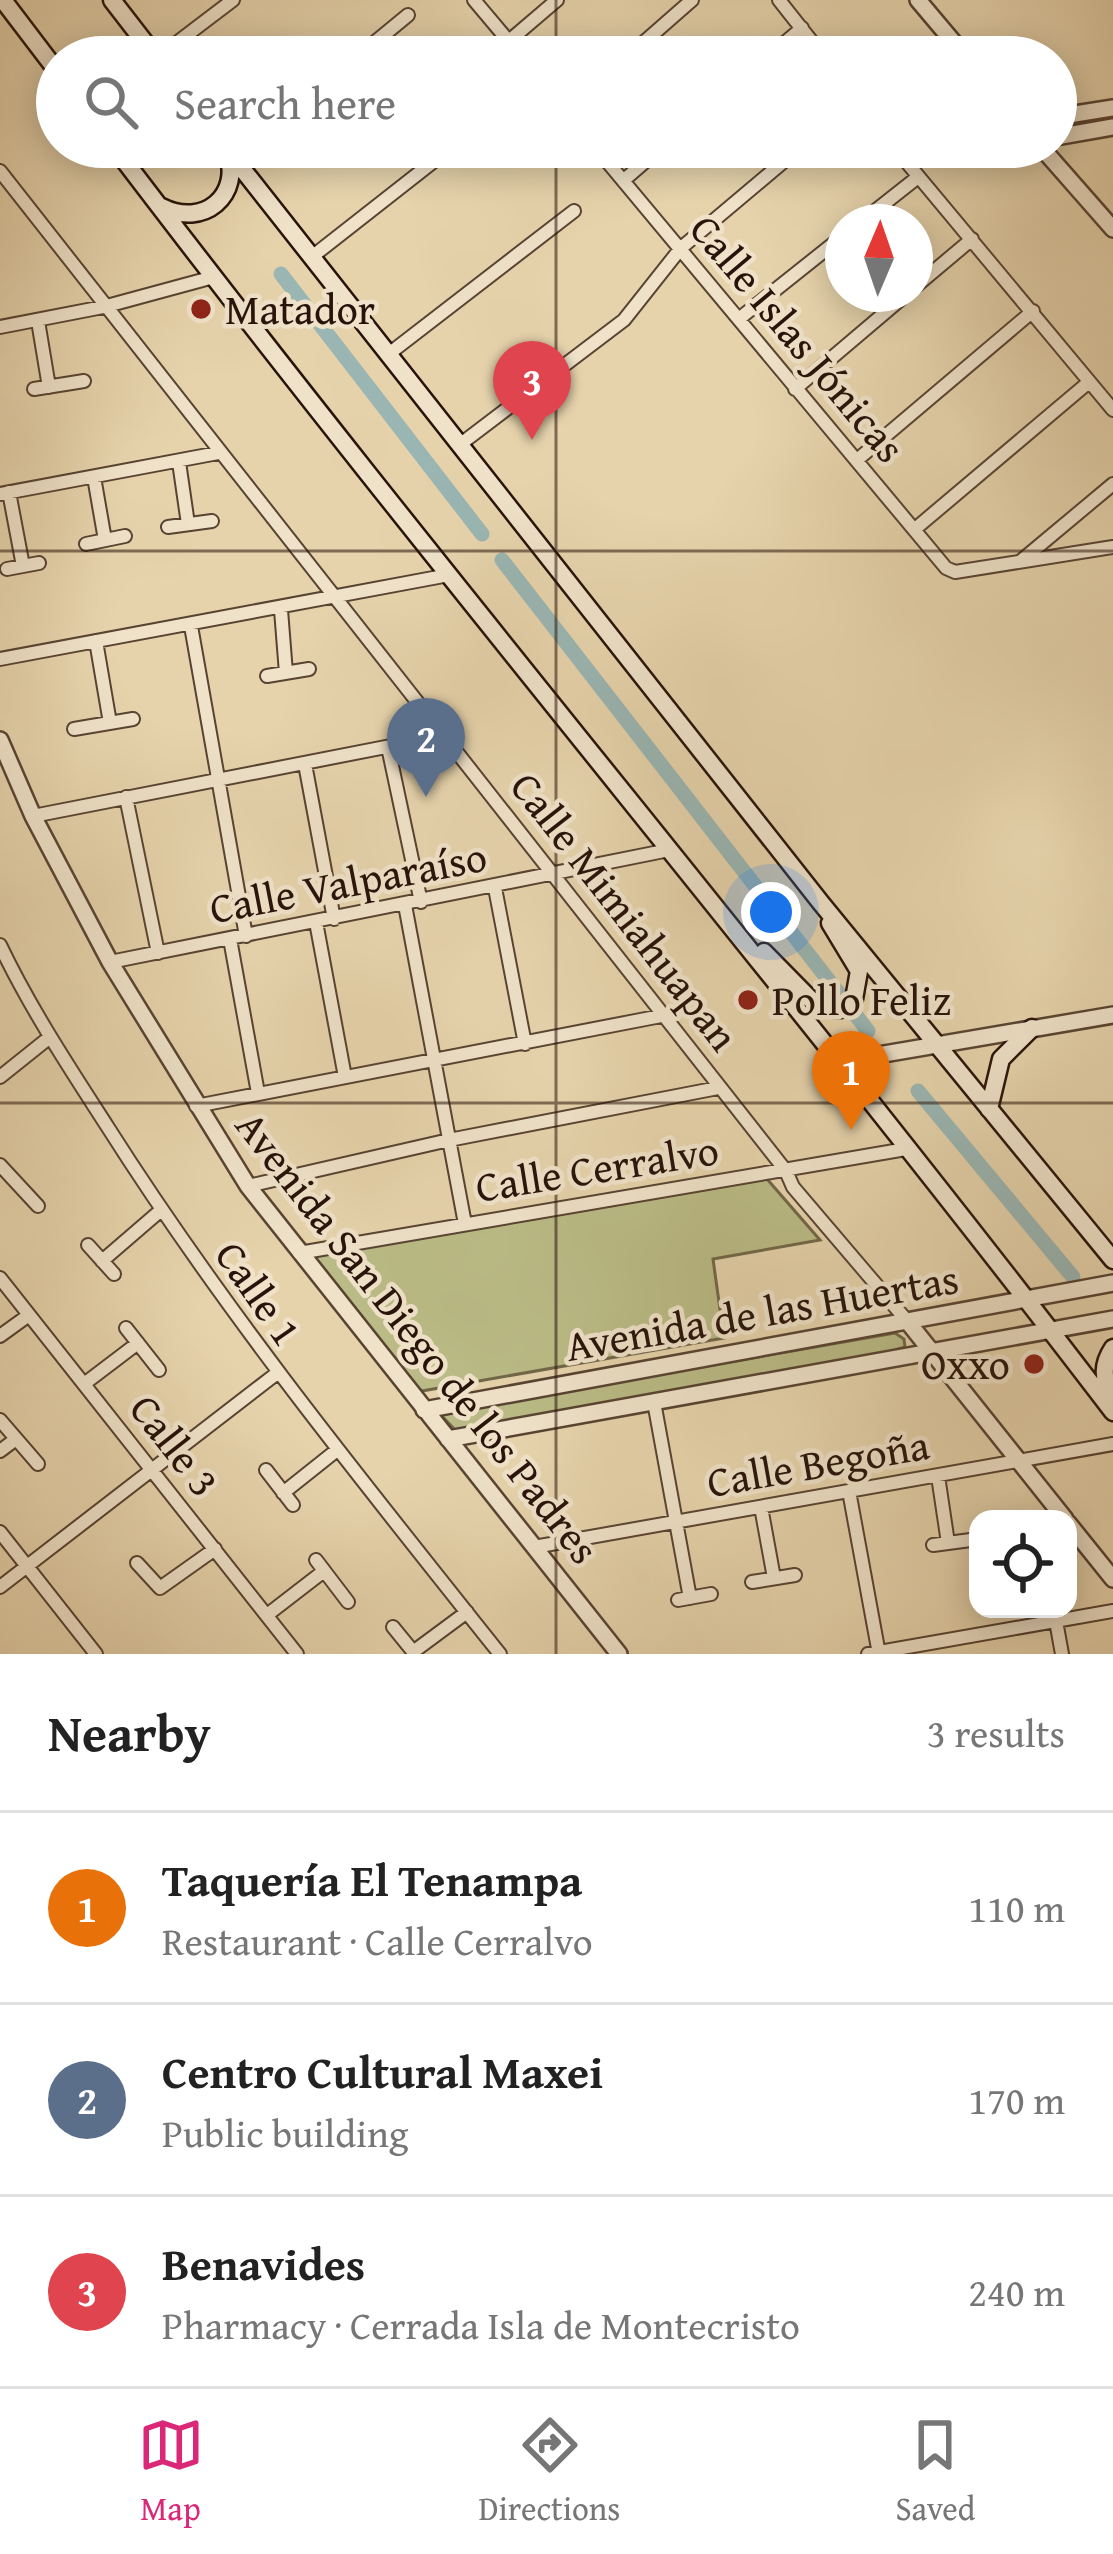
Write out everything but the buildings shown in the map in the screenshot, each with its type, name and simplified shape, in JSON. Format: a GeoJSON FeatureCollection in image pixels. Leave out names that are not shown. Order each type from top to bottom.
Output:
{"type":"FeatureCollection","features":[{"type":"Feature","properties":{"kind":"main road"},"geometry":{"type":"LineString","coordinates":[[3,0],[36,43]]}},
{"type":"Feature","properties":{"kind":"main road"},"geometry":{"type":"LineString","coordinates":[[120,3],[143,36]]}},
{"type":"Feature","properties":{"kind":"main road"},"geometry":{"type":"LineString","coordinates":[[130,168],[210,278],[728,920],[1113,1412]]}},
{"type":"Feature","properties":{"kind":"main road"},"geometry":{"type":"LineString","coordinates":[[153,198],[163,208],[190,215],[216,206],[232,179],[232,168]]}},
{"type":"Feature","properties":{"kind":"main road"},"geometry":{"type":"LineString","coordinates":[[246,168],[821,903],[1113,1260]]}},
{"type":"Feature","properties":{"kind":"main road"},"geometry":{"type":"LineString","coordinates":[[728,920],[819,1008],[848,1004],[859,971],[821,903]]}},
{"type":"Feature","properties":{"kind":"main road"},"geometry":{"type":"LineString","coordinates":[[989,1109],[1001,1059],[1032,1028]]}},
{"type":"Feature","properties":{"kind":"main road"},"geometry":{"type":"LineString","coordinates":[[1113,1348],[1104,1365],[1106,1384],[1113,1394]]}},
{"type":"Feature","properties":{"kind":"street"},"geometry":{"type":"LineString","coordinates":[[185,36],[233,0]]}},
{"type":"Feature","properties":{"kind":"street"},"geometry":{"type":"LineString","coordinates":[[474,0],[505,36]]}},
{"type":"Feature","properties":{"kind":"street"},"geometry":{"type":"LineString","coordinates":[[515,36],[557,0]]}},
{"type":"Feature","properties":{"kind":"street"},"geometry":{"type":"LineString","coordinates":[[651,36],[692,0]]}},
{"type":"Feature","properties":{"kind":"street"},"geometry":{"type":"LineString","coordinates":[[779,0],[808,36]]}},
{"type":"Feature","properties":{"kind":"street"},"geometry":{"type":"LineString","coordinates":[[918,0],[948,36]]}},
{"type":"Feature","properties":{"kind":"street"},"geometry":{"type":"LineString","coordinates":[[382,36],[408,15]]}},
{"type":"Feature","properties":{"kind":"street"},"geometry":{"type":"LineString","coordinates":[[793,36],[802,28]]}},
{"type":"Feature","properties":{"kind":"street"},"geometry":{"type":"LineString","coordinates":[[1077,114],[1113,108]]}},
{"type":"Feature","properties":{"kind":"street"},"geometry":{"type":"LineString","coordinates":[[1077,134],[1113,128]]}},
{"type":"Feature","properties":{"kind":"street"},"geometry":{"type":"LineString","coordinates":[[313,256],[425,168]]}},
{"type":"Feature","properties":{"kind":"street","name":"Calle Islas Jónicas"},"geometry":{"type":"LineString","coordinates":[[614,168],[950,571],[1020,562]]}},
{"type":"Feature","properties":{"kind":"street"},"geometry":{"type":"LineString","coordinates":[[624,180],[638,168]]}},
{"type":"Feature","properties":{"kind":"street"},"geometry":{"type":"LineString","coordinates":[[462,443],[624,320],[681,248],[776,168]]}},
{"type":"Feature","properties":{"kind":"street"},"geometry":{"type":"LineString","coordinates":[[911,168],[1113,410]]}},
{"type":"Feature","properties":{"kind":"street"},"geometry":{"type":"LineString","coordinates":[[1059,168],[1113,229]]}},
{"type":"Feature","properties":{"kind":"street","name":"Calle Mimiahuapan"},"geometry":{"type":"LineString","coordinates":[[0,171],[328,595],[786,1171],[793,1187],[1058,1510]]}},
{"type":"Feature","properties":{"kind":"street"},"geometry":{"type":"LineString","coordinates":[[884,204],[918,177]]}},
{"type":"Feature","properties":{"kind":"street"},"geometry":{"type":"LineString","coordinates":[[390,353],[574,211]]}},
{"type":"Feature","properties":{"kind":"street"},"geometry":{"type":"LineString","coordinates":[[933,272],[972,239]]}},
{"type":"Feature","properties":{"kind":"street"},"geometry":{"type":"LineString","coordinates":[[740,318],[825,250]]}},
{"type":"Feature","properties":{"kind":"street"},"geometry":{"type":"LineString","coordinates":[[0,327],[103,307],[210,278]]}},
{"type":"Feature","properties":{"kind":"street"},"geometry":{"type":"LineString","coordinates":[[857,460],[1034,311]]}},
{"type":"Feature","properties":{"kind":"street"},"geometry":{"type":"LineString","coordinates":[[795,388],[886,312]]}},
{"type":"Feature","properties":{"kind":"street"},"geometry":{"type":"LineString","coordinates":[[38,320],[49,387]]}},
{"type":"Feature","properties":{"kind":"street"},"geometry":{"type":"LineString","coordinates":[[34,389],[84,381]]}},
{"type":"Feature","properties":{"kind":"street"},"geometry":{"type":"LineString","coordinates":[[915,530],[1089,382]]}},
{"type":"Feature","properties":{"kind":"street"},"geometry":{"type":"LineString","coordinates":[[22,566],[5,493],[218,454]]}},
{"type":"Feature","properties":{"kind":"street"},"geometry":{"type":"LineString","coordinates":[[179,462],[188,524]]}},
{"type":"Feature","properties":{"kind":"street"},"geometry":{"type":"LineString","coordinates":[[94,477],[105,540]]}},
{"type":"Feature","properties":{"kind":"street"},"geometry":{"type":"LineString","coordinates":[[1020,562],[1113,484]]}},
{"type":"Feature","properties":{"kind":"street"},"geometry":{"type":"LineString","coordinates":[[168,527],[212,520]]}},
{"type":"Feature","properties":{"kind":"street"},"geometry":{"type":"LineString","coordinates":[[86,544],[125,536]]}},
{"type":"Feature","properties":{"kind":"street"},"geometry":{"type":"LineString","coordinates":[[1020,562],[1113,547]]}},
{"type":"Feature","properties":{"kind":"street"},"geometry":{"type":"LineString","coordinates":[[7,569],[39,562]]}},
{"type":"Feature","properties":{"kind":"street"},"geometry":{"type":"LineString","coordinates":[[0,659],[281,610],[328,595],[448,575]]}},
{"type":"Feature","properties":{"kind":"street"},"geometry":{"type":"LineString","coordinates":[[281,610],[286,673]]}},
{"type":"Feature","properties":{"kind":"street"},"geometry":{"type":"LineString","coordinates":[[191,626],[246,936]]}},
{"type":"Feature","properties":{"kind":"street"},"geometry":{"type":"LineString","coordinates":[[96,641],[110,723]]}},
{"type":"Feature","properties":{"kind":"street"},"geometry":{"type":"LineString","coordinates":[[267,676],[309,669]]}},
{"type":"Feature","properties":{"kind":"street"},"geometry":{"type":"LineString","coordinates":[[74,729],[133,719]]}},
{"type":"Feature","properties":{"kind":"street"},"geometry":{"type":"LineString","coordinates":[[33,816],[442,736]]}},
{"type":"Feature","properties":{"kind":"street","name":"Avenida San Diego de los Padres"},"geometry":{"type":"LineString","coordinates":[[0,740],[33,816],[110,962],[248,1186],[619,1654]]}},
{"type":"Feature","properties":{"kind":"street"},"geometry":{"type":"LineString","coordinates":[[388,747],[421,902]]}},
{"type":"Feature","properties":{"kind":"street"},"geometry":{"type":"LineString","coordinates":[[305,764],[334,919]]}},
{"type":"Feature","properties":{"kind":"street"},"geometry":{"type":"LineString","coordinates":[[126,797],[158,953]]}},
{"type":"Feature","properties":{"kind":"street","name":"Calle Valparaíso"},"geometry":{"type":"LineString","coordinates":[[110,962],[669,850]]}},
{"type":"Feature","properties":{"kind":"street"},"geometry":{"type":"LineString","coordinates":[[495,888],[525,1044]]}},
{"type":"Feature","properties":{"kind":"street"},"geometry":{"type":"LineString","coordinates":[[405,905],[465,1224]]}},
{"type":"Feature","properties":{"kind":"street"},"geometry":{"type":"LineString","coordinates":[[316,922],[345,1077]]}},
{"type":"Feature","properties":{"kind":"street"},"geometry":{"type":"LineString","coordinates":[[230,939],[258,1093]]}},
{"type":"Feature","properties":{"kind":"street","name":"Calle 1"},"geometry":{"type":"LineString","coordinates":[[2,952],[160,1211],[276,1374],[500,1654]]}},
{"type":"Feature","properties":{"kind":"street"},"geometry":{"type":"LineString","coordinates":[[837,1062],[1113,1015]]}},
{"type":"Feature","properties":{"kind":"street"},"geometry":{"type":"LineString","coordinates":[[196,1106],[661,1016]]}},
{"type":"Feature","properties":{"kind":"street"},"geometry":{"type":"LineString","coordinates":[[0,1077],[50,1037]]}},
{"type":"Feature","properties":{"kind":"street"},"geometry":{"type":"LineString","coordinates":[[248,1186],[449,1140],[718,1088]]}},
{"type":"Feature","properties":{"kind":"street","name":"Calle Cerralvo"},"geometry":{"type":"LineString","coordinates":[[299,1253],[906,1148]]}},
{"type":"Feature","properties":{"kind":"street"},"geometry":{"type":"LineString","coordinates":[[0,1165],[6,1182],[38,1206]]}},
{"type":"Feature","properties":{"kind":"street"},"geometry":{"type":"LineString","coordinates":[[102,1261],[160,1211]]}},
{"type":"Feature","properties":{"kind":"street"},"geometry":{"type":"LineString","coordinates":[[88,1245],[114,1274]]}},
{"type":"Feature","properties":{"kind":"street","name":"Calle 3"},"geometry":{"type":"LineString","coordinates":[[0,1278],[297,1654]]}},
{"type":"Feature","properties":{"kind":"street","name":"Avenida de las Huertas"},"geometry":{"type":"LineString","coordinates":[[424,1410],[1113,1283]]}},
{"type":"Feature","properties":{"kind":"street"},"geometry":{"type":"LineString","coordinates":[[0,1336],[29,1315]]}},
{"type":"Feature","properties":{"kind":"street","name":"Avenida de las Huertas"},"geometry":{"type":"LineString","coordinates":[[448,1439],[1113,1319]]}},
{"type":"Feature","properties":{"kind":"street"},"geometry":{"type":"LineString","coordinates":[[126,1328],[159,1370]]}},
{"type":"Feature","properties":{"kind":"street"},"geometry":{"type":"LineString","coordinates":[[84,1384],[138,1343]]}},
{"type":"Feature","properties":{"kind":"street"},"geometry":{"type":"LineString","coordinates":[[0,1587],[276,1374]]}},
{"type":"Feature","properties":{"kind":"street"},"geometry":{"type":"LineString","coordinates":[[654,1402],[677,1522],[684,1599],[711,1594]]}},
{"type":"Feature","properties":{"kind":"street"},"geometry":{"type":"LineString","coordinates":[[0,1420],[38,1464]]}},
{"type":"Feature","properties":{"kind":"street"},"geometry":{"type":"LineString","coordinates":[[0,1451],[16,1439]]}},
{"type":"Feature","properties":{"kind":"street","name":"Calle Begoña"},"geometry":{"type":"LineString","coordinates":[[534,1547],[1113,1444]]}},
{"type":"Feature","properties":{"kind":"street"},"geometry":{"type":"LineString","coordinates":[[284,1493],[337,1450]]}},
{"type":"Feature","properties":{"kind":"street"},"geometry":{"type":"LineString","coordinates":[[266,1470],[293,1505]]}},
{"type":"Feature","properties":{"kind":"street"},"geometry":{"type":"LineString","coordinates":[[938,1476],[940,1544],[969,1540]]}},
{"type":"Feature","properties":{"kind":"street"},"geometry":{"type":"LineString","coordinates":[[849,1491],[875,1653],[1113,1611]]}},
{"type":"Feature","properties":{"kind":"street"},"geometry":{"type":"LineString","coordinates":[[761,1507],[774,1578]]}},
{"type":"Feature","properties":{"kind":"street"},"geometry":{"type":"LineString","coordinates":[[0,1532],[91,1652]]}},
{"type":"Feature","properties":{"kind":"street","name":"Calle Mimiahuapan"},"geometry":{"type":"LineString","coordinates":[[1077,1534],[1113,1580]]}},
{"type":"Feature","properties":{"kind":"street"},"geometry":{"type":"LineString","coordinates":[[137,1563],[160,1588],[215,1549]]}},
{"type":"Feature","properties":{"kind":"street"},"geometry":{"type":"LineString","coordinates":[[267,1615],[320,1566],[347,1602]]}},
{"type":"Feature","properties":{"kind":"street"},"geometry":{"type":"LineString","coordinates":[[752,1582],[795,1575]]}},
{"type":"Feature","properties":{"kind":"street"},"geometry":{"type":"LineString","coordinates":[[393,1627],[414,1653],[467,1612]]}},
{"type":"Feature","properties":{"kind":"street"},"geometry":{"type":"LineString","coordinates":[[1056,1621],[1062,1654]]}},
{"type":"Feature","properties":{"kind":"street"},"geometry":{"type":"LineString","coordinates":[[965,1637],[968,1654]]}},
{"type":"Feature","properties":{"kind":"green space"},"geometry":{"type":"Polygon","coordinates":[[[767,1179],[820,1240],[713,1259],[724,1338],[416,1392],[309,1257],[767,1179]]]}},
{"type":"Feature","properties":{"kind":"green space"},"geometry":{"type":"Polygon","coordinates":[[[895,1333],[904,1339],[905,1347],[877,1356],[457,1432],[439,1413],[895,1333]]]}},
{"type":"Feature","properties":{"kind":"waterway"},"geometry":{"type":"LineString","coordinates":[[281,274],[482,534]]}},
{"type":"Feature","properties":{"kind":"waterway"},"geometry":{"type":"LineString","coordinates":[[502,560],[868,1031]]}},
{"type":"Feature","properties":{"kind":"waterway"},"geometry":{"type":"LineString","coordinates":[[918,1091],[1073,1277]]}},
{"type":"Feature","properties":{"kind":"place","name":"Matador"},"geometry":{"type":"Point","coordinates":[201,309]}},
{"type":"Feature","properties":{"kind":"place","name":"Benavides"},"geometry":{"type":"Point","coordinates":[532,440]}},
{"type":"Feature","properties":{"kind":"place","name":"Centro Cultural Maxei"},"geometry":{"type":"Point","coordinates":[426,797]}},
{"type":"Feature","properties":{"kind":"place","name":"Pollo Feliz"},"geometry":{"type":"Point","coordinates":[748,1000]}},
{"type":"Feature","properties":{"kind":"place","name":"Taquería El Tenampa"},"geometry":{"type":"Point","coordinates":[851,1130]}},
{"type":"Feature","properties":{"kind":"place","name":"Oxxo"},"geometry":{"type":"Point","coordinates":[1034,1364]}}]}
